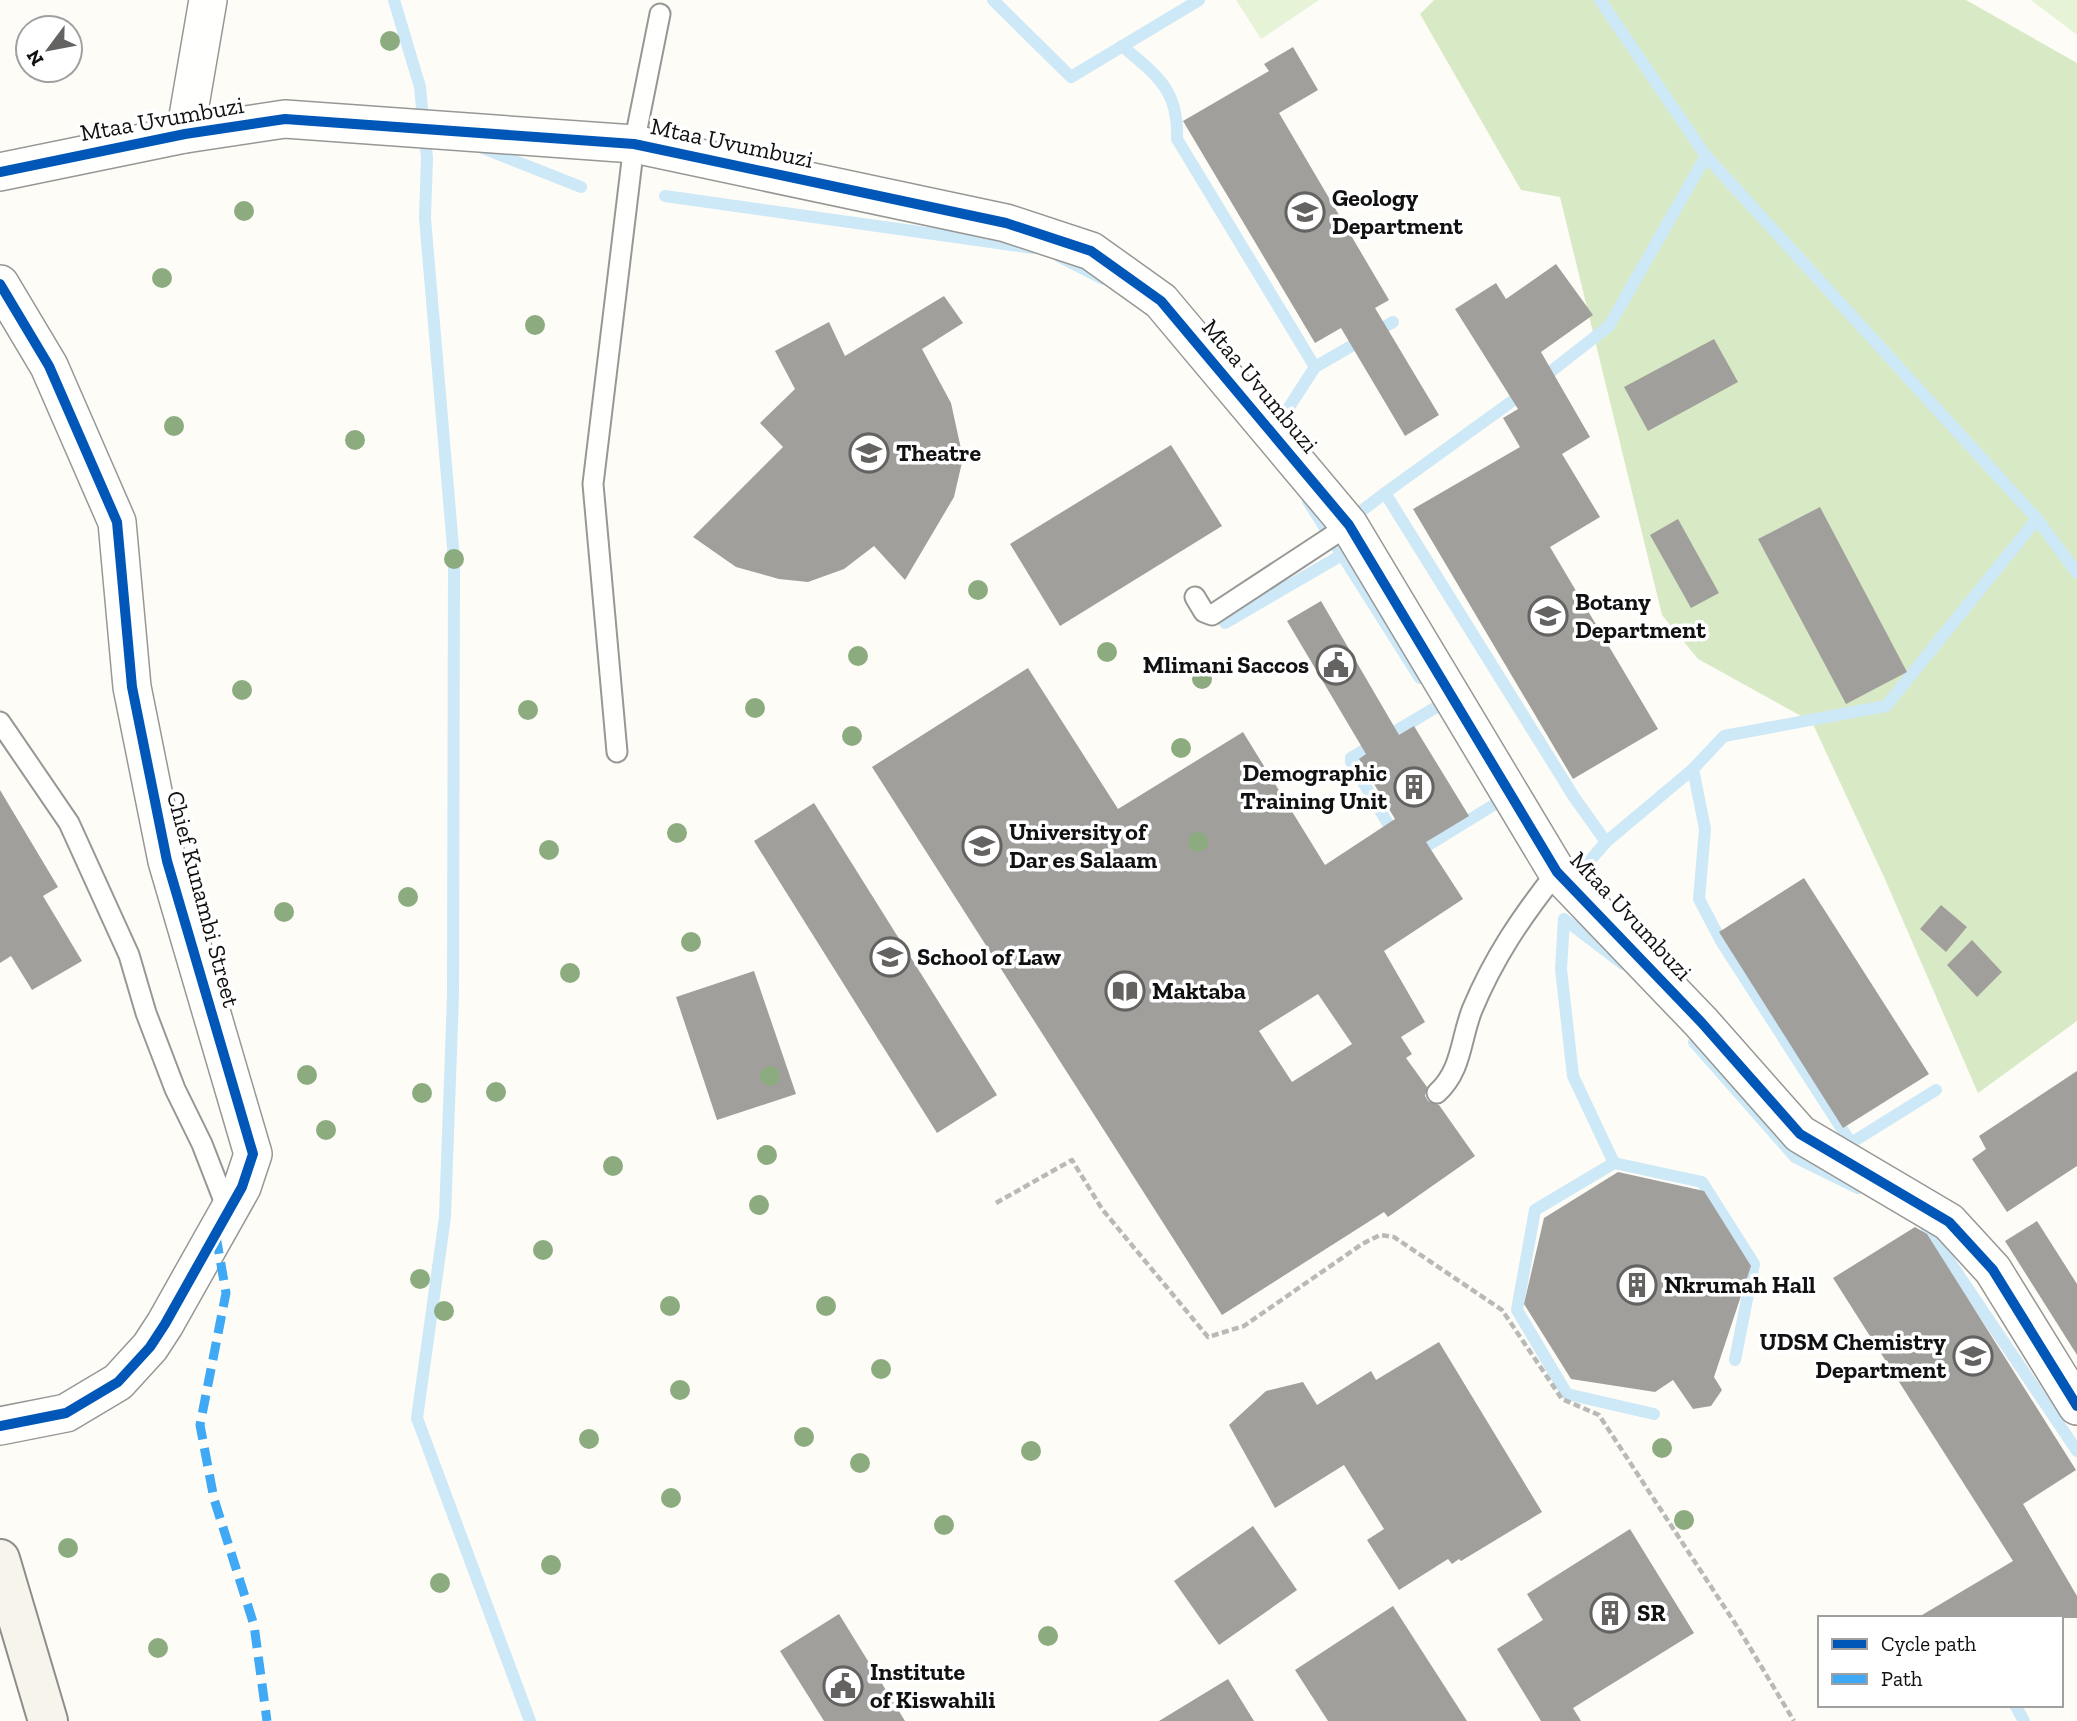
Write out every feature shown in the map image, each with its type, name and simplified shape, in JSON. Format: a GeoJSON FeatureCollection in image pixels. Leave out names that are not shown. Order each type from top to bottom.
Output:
{"type":"FeatureCollection","features":[{"type":"Feature","properties":{"kind":"street"},"geometry":{"type":"LineString","coordinates":[[185,134],[208,0]]}},
{"type":"Feature","properties":{"kind":"street","name":"Mtaa Uvumbuzi"},"geometry":{"type":"LineString","coordinates":[[0,172],[185,134],[285,119],[634,144],[1006,223],[1091,251],[1161,301],[1349,526],[1557,872],[1700,1021],[1800,1134],[1949,1222],[1993,1270],[2077,1406]]}},
{"type":"Feature","properties":{"kind":"street","name":"Chief Kunambi Street"},"geometry":{"type":"LineString","coordinates":[[0,284],[49,366],[117,522],[132,687],[167,861],[253,1154],[242,1187],[165,1324],[150,1347],[118,1382],[65,1413],[0,1426]]}},
{"type":"Feature","properties":{"kind":"street"},"geometry":{"type":"LineString","coordinates":[[0,1559],[48,1721]]}},
{"type":"Feature","properties":{"kind":"lane"},"geometry":{"type":"LineString","coordinates":[[617,752],[593,484],[634,144],[660,14]]}},
{"type":"Feature","properties":{"kind":"lane"},"geometry":{"type":"LineString","coordinates":[[1195,597],[1204,612],[1212,615],[1349,526]]}},
{"type":"Feature","properties":{"kind":"lane"},"geometry":{"type":"LineString","coordinates":[[0,722],[69,823],[129,956],[146,1013],[175,1089],[202,1144],[228,1211]]}},
{"type":"Feature","properties":{"kind":"lane"},"geometry":{"type":"LineString","coordinates":[[1437,1093],[1452,1080],[1472,1011],[1515,924],[1557,872]]}},
{"type":"Feature","properties":{"kind":"path"},"geometry":{"type":"LineString","coordinates":[[996,1203],[1072,1160],[1102,1209],[1209,1337],[1244,1326],[1362,1244],[1380,1235],[1394,1237],[1502,1310],[1562,1399],[1599,1415],[1740,1631],[1794,1721]]}},
{"type":"Feature","properties":{"kind":"green space"},"geometry":{"type":"Polygon","coordinates":[[[1236,0],[1319,0],[1261,39],[1236,0]]]}},
{"type":"Feature","properties":{"kind":"green space"},"geometry":{"type":"Polygon","coordinates":[[[1434,0],[1966,0],[2077,63],[2077,1021],[1978,1093],[1884,877],[1812,722],[1698,659],[1662,615],[1560,197],[1521,190],[1420,14],[1434,0]]]}},
{"type":"Feature","properties":{"kind":"green space"},"geometry":{"type":"Polygon","coordinates":[[[2031,0],[2077,0],[2077,35],[2031,0]]]}},
{"type":"Feature","properties":{"kind":"building","name":"Geology Department"},"geometry":{"type":"Polygon","coordinates":[[[1293,47],[1318,90],[1279,113],[1389,300],[1375,308],[1439,415],[1405,436],[1341,328],[1315,343],[1183,121],[1269,71],[1264,64],[1293,47]]]}},
{"type":"Feature","properties":{"kind":"building","name":"Botany Department"},"geometry":{"type":"Polygon","coordinates":[[[1556,264],[1593,315],[1541,352],[1590,437],[1562,454],[1600,517],[1550,547],[1658,729],[1573,779],[1413,509],[1520,447],[1503,418],[1518,409],[1455,309],[1496,283],[1506,299],[1556,264]]]}},
{"type":"Feature","properties":{"kind":"building","name":"Theatre"},"geometry":{"type":"Polygon","coordinates":[[[944,296],[963,323],[922,349],[951,403],[963,458],[954,497],[905,580],[874,546],[844,569],[808,582],[779,579],[736,567],[693,537],[783,447],[760,423],[795,389],[775,351],[829,322],[845,356],[944,296]]]}},
{"type":"Feature","properties":{"kind":"building"},"geometry":{"type":"Polygon","coordinates":[[[1714,339],[1738,382],[1648,431],[1624,387],[1714,339]]]}},
{"type":"Feature","properties":{"kind":"building"},"geometry":{"type":"Polygon","coordinates":[[[1171,445],[1222,526],[1060,626],[1010,544],[1171,445]]]}},
{"type":"Feature","properties":{"kind":"building"},"geometry":{"type":"Polygon","coordinates":[[[1820,507],[1907,672],[1846,704],[1758,539],[1820,507]]]}},
{"type":"Feature","properties":{"kind":"building"},"geometry":{"type":"Polygon","coordinates":[[[1678,519],[1719,593],[1691,608],[1650,535],[1678,519]]]}},
{"type":"Feature","properties":{"kind":"building"},"geometry":{"type":"Polygon","coordinates":[[[1321,601],[1399,735],[1414,726],[1469,816],[1426,842],[1463,899],[1384,951],[1425,1022],[1401,1037],[1412,1054],[1406,1058],[1427,1087],[1425,1096],[1428,1101],[1439,1105],[1475,1156],[1388,1217],[1384,1212],[1222,1315],[872,767],[1028,668],[1118,809],[1243,732],[1325,865],[1395,819],[1359,759],[1366,754],[1287,621],[1321,601]],[[1318,994],[1259,1031],[1292,1082],[1352,1044],[1318,994]]]}},
{"type":"Feature","properties":{"kind":"building"},"geometry":{"type":"Polygon","coordinates":[[[0,790],[58,887],[43,896],[82,961],[32,990],[11,956],[0,963],[0,790]]]}},
{"type":"Feature","properties":{"kind":"building","name":"School of Law"},"geometry":{"type":"Polygon","coordinates":[[[814,803],[997,1095],[937,1133],[754,841],[814,803]]]}},
{"type":"Feature","properties":{"kind":"building"},"geometry":{"type":"Polygon","coordinates":[[[1804,878],[1929,1074],[1843,1128],[1719,932],[1804,878]]]}},
{"type":"Feature","properties":{"kind":"building"},"geometry":{"type":"Polygon","coordinates":[[[1941,905],[1967,927],[1946,952],[1920,929],[1941,905]]]}},
{"type":"Feature","properties":{"kind":"building"},"geometry":{"type":"Polygon","coordinates":[[[1972,940],[2002,972],[1977,997],[1947,965],[1972,940]]]}},
{"type":"Feature","properties":{"kind":"building"},"geometry":{"type":"Polygon","coordinates":[[[754,971],[796,1094],[717,1120],[676,997],[754,971]]]}},
{"type":"Feature","properties":{"kind":"building"},"geometry":{"type":"Polygon","coordinates":[[[2077,1071],[2077,1166],[2007,1212],[1972,1159],[1986,1149],[1979,1136],[2077,1071]]]}},
{"type":"Feature","properties":{"kind":"building","name":"Nkrumah Hall"},"geometry":{"type":"Polygon","coordinates":[[[1618,1172],[1704,1191],[1751,1266],[1714,1377],[1722,1390],[1711,1406],[1693,1409],[1673,1380],[1655,1392],[1571,1379],[1524,1304],[1544,1218],[1618,1172]]]}},
{"type":"Feature","properties":{"kind":"building"},"geometry":{"type":"Polygon","coordinates":[[[2037,1221],[2077,1284],[2077,1355],[2005,1241],[2037,1221]]]}},
{"type":"Feature","properties":{"kind":"building","name":"UDSM Chemistry Department"},"geometry":{"type":"Polygon","coordinates":[[[1915,1227],[1927,1234],[2076,1470],[2023,1504],[2077,1596],[2077,1618],[1920,1616],[2013,1561],[1833,1278],[1915,1227]]]}},
{"type":"Feature","properties":{"kind":"building"},"geometry":{"type":"Polygon","coordinates":[[[1439,1342],[1542,1512],[1461,1561],[1459,1559],[1452,1564],[1448,1559],[1399,1590],[1367,1540],[1384,1529],[1344,1465],[1275,1508],[1229,1425],[1266,1391],[1303,1382],[1317,1405],[1371,1371],[1376,1380],[1439,1342]]]}},
{"type":"Feature","properties":{"kind":"building"},"geometry":{"type":"Polygon","coordinates":[[[1253,1526],[1297,1590],[1219,1645],[1174,1581],[1253,1526]]]}},
{"type":"Feature","properties":{"kind":"building","name":"SR"},"geometry":{"type":"Polygon","coordinates":[[[1630,1529],[1694,1633],[1573,1708],[1581,1721],[1541,1721],[1497,1649],[1543,1620],[1527,1594],[1630,1529]]]}},
{"type":"Feature","properties":{"kind":"building"},"geometry":{"type":"Polygon","coordinates":[[[1393,1606],[1467,1721],[1328,1721],[1295,1670],[1393,1606]]]}},
{"type":"Feature","properties":{"kind":"building","name":"Institute of Kiswahili"},"geometry":{"type":"Polygon","coordinates":[[[839,1614],[905,1721],[824,1721],[780,1651],[839,1614]]]}},
{"type":"Feature","properties":{"kind":"building"},"geometry":{"type":"Polygon","coordinates":[[[1228,1679],[1254,1721],[1159,1721],[1228,1679]]]}},
{"type":"Feature","properties":{"kind":"waterway"},"geometry":{"type":"LineString","coordinates":[[394,0],[420,87],[427,158],[425,218],[454,559],[453,996],[445,1217],[417,1418],[530,1721]]}},
{"type":"Feature","properties":{"kind":"waterway"},"geometry":{"type":"LineString","coordinates":[[993,0],[1071,77],[1199,0]]}},
{"type":"Feature","properties":{"kind":"waterway"},"geometry":{"type":"LineString","coordinates":[[1600,0],[1706,156],[2037,519],[2077,573]]}},
{"type":"Feature","properties":{"kind":"waterway"},"geometry":{"type":"LineString","coordinates":[[1122,46],[1163,85],[1174,107],[1177,139],[1315,367],[1393,322]]}},
{"type":"Feature","properties":{"kind":"waterway"},"geometry":{"type":"LineString","coordinates":[[480,147],[581,187]]}},
{"type":"Feature","properties":{"kind":"waterway"},"geometry":{"type":"LineString","coordinates":[[1540,380],[1609,326],[1706,156]]}},
{"type":"Feature","properties":{"kind":"waterway"},"geometry":{"type":"LineString","coordinates":[[665,196],[1033,248]]}},
{"type":"Feature","properties":{"kind":"waterway"},"geometry":{"type":"LineString","coordinates":[[1060,257],[1103,279]]}},
{"type":"Feature","properties":{"kind":"waterway"},"geometry":{"type":"LineString","coordinates":[[1297,440],[1284,415],[1315,367]]}},
{"type":"Feature","properties":{"kind":"waterway"},"geometry":{"type":"LineString","coordinates":[[1526,391],[1385,493],[1574,797],[1606,842]]}},
{"type":"Feature","properties":{"kind":"waterway"},"geometry":{"type":"LineString","coordinates":[[1350,515],[1352,518],[1385,493]]}},
{"type":"Feature","properties":{"kind":"waterway"},"geometry":{"type":"LineString","coordinates":[[1308,501],[1420,678]]}},
{"type":"Feature","properties":{"kind":"waterway"},"geometry":{"type":"LineString","coordinates":[[1580,872],[1606,842],[1693,769],[1724,736],[1886,706],[2037,519]]}},
{"type":"Feature","properties":{"kind":"waterway"},"geometry":{"type":"LineString","coordinates":[[1225,623],[1340,556]]}},
{"type":"Feature","properties":{"kind":"waterway"},"geometry":{"type":"LineString","coordinates":[[1396,837],[1351,758],[1438,706]]}},
{"type":"Feature","properties":{"kind":"waterway"},"geometry":{"type":"LineString","coordinates":[[1693,769],[1705,829],[1699,899],[1721,941],[1851,1143],[1936,1090]]}},
{"type":"Feature","properties":{"kind":"waterway"},"geometry":{"type":"LineString","coordinates":[[1414,854],[1500,801]]}},
{"type":"Feature","properties":{"kind":"waterway"},"geometry":{"type":"LineString","coordinates":[[1614,1163],[1573,1076],[1561,969],[1564,919],[1623,964]]}},
{"type":"Feature","properties":{"kind":"waterway"},"geometry":{"type":"LineString","coordinates":[[1694,1042],[1795,1157],[1858,1188]]}},
{"type":"Feature","properties":{"kind":"waterway"},"geometry":{"type":"LineString","coordinates":[[1654,1414],[1567,1394],[1517,1310],[1535,1210],[1614,1163],[1702,1182],[1754,1264],[1735,1360]]}},
{"type":"Feature","properties":{"kind":"waterway"},"geometry":{"type":"LineString","coordinates":[[1923,1222],[2077,1451]]}},
{"type":"Feature","properties":{"kind":"waterway"},"geometry":{"type":"LineString","coordinates":[[2016,1707],[2024,1721]]}},
{"type":"Feature","properties":{"kind":"marked path"},"geometry":{"type":"LineString","coordinates":[[216,1236],[226,1293],[200,1425],[214,1499],[254,1625],[267,1721]]}},
{"type":"Feature","properties":{"kind":"cycle path"},"geometry":{"type":"LineString","coordinates":[[0,172],[185,134],[285,119],[634,144],[1006,223],[1091,251],[1161,301],[1349,525],[1557,872],[1701,1022],[1800,1134],[1949,1222],[1993,1270],[2077,1406]]}},
{"type":"Feature","properties":{"kind":"cycle path"},"geometry":{"type":"LineString","coordinates":[[0,284],[49,366],[117,522],[132,687],[167,861],[253,1154],[242,1187],[165,1324],[150,1347],[118,1382],[66,1413],[0,1426]]}},
{"type":"Feature","properties":{"kind":"place","name":"Geology Department"},"geometry":{"type":"Point","coordinates":[1305,212]}},
{"type":"Feature","properties":{"kind":"place","name":"Theatre"},"geometry":{"type":"Point","coordinates":[869,453]}},
{"type":"Feature","properties":{"kind":"place","name":"Botany Department"},"geometry":{"type":"Point","coordinates":[1548,616]}},
{"type":"Feature","properties":{"kind":"place","name":"Mlimani Saccos"},"geometry":{"type":"Point","coordinates":[1336,665]}},
{"type":"Feature","properties":{"kind":"place","name":"Demographic Training Unit"},"geometry":{"type":"Point","coordinates":[1414,787]}},
{"type":"Feature","properties":{"kind":"place","name":"University of Dar es Salaam"},"geometry":{"type":"Point","coordinates":[982,846]}},
{"type":"Feature","properties":{"kind":"place","name":"School of Law"},"geometry":{"type":"Point","coordinates":[890,957]}},
{"type":"Feature","properties":{"kind":"place","name":"Maktaba"},"geometry":{"type":"Point","coordinates":[1125,991]}},
{"type":"Feature","properties":{"kind":"place","name":"Nkrumah Hall"},"geometry":{"type":"Point","coordinates":[1637,1285]}},
{"type":"Feature","properties":{"kind":"place","name":"UDSM Chemistry Department"},"geometry":{"type":"Point","coordinates":[1973,1356]}},
{"type":"Feature","properties":{"kind":"place","name":"SR"},"geometry":{"type":"Point","coordinates":[1610,1613]}},
{"type":"Feature","properties":{"kind":"place","name":"Institute of Kiswahili"},"geometry":{"type":"Point","coordinates":[843,1686]}}]}
